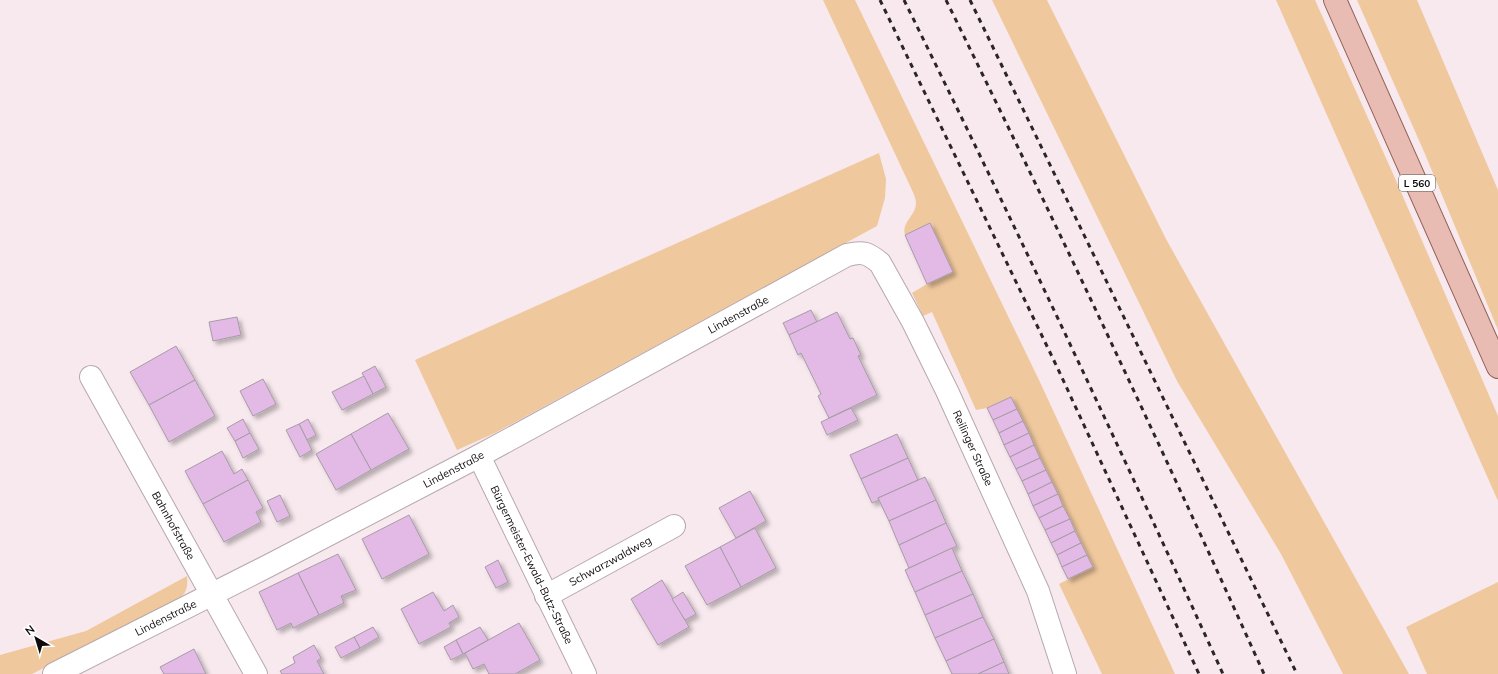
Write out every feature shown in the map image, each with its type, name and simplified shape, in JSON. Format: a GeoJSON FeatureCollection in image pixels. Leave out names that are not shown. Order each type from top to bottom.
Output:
{"type":"FeatureCollection","features":[{"type":"Feature","properties":{"kind":"main road","name":"L 560"},"geometry":{"type":"LineString","coordinates":[[1335,0],[1498,367]]}},
{"type":"Feature","properties":{"kind":"street","name":"Reilinger Straße"},"geometry":{"type":"LineString","coordinates":[[847,255],[865,253],[872,256],[880,263],[913,322],[947,391],[1038,591],[1065,674]]}},
{"type":"Feature","properties":{"kind":"street","name":"Lindenstraße"},"geometry":{"type":"LineString","coordinates":[[54,674],[268,566],[479,456],[847,255]]}},
{"type":"Feature","properties":{"kind":"street","name":"Bahnhofstraße"},"geometry":{"type":"LineString","coordinates":[[91,377],[256,674]]}},
{"type":"Feature","properties":{"kind":"street","name":"Bürgermeister-Ewald-Butz-Straße"},"geometry":{"type":"LineString","coordinates":[[479,456],[585,674]]}},
{"type":"Feature","properties":{"kind":"street","name":"Schwarzwaldweg"},"geometry":{"type":"LineString","coordinates":[[546,596],[674,526]]}},
{"type":"Feature","properties":{"kind":"shaded area"},"geometry":{"type":"Polygon","coordinates":[[[823,0],[855,0],[1039,380],[1175,674],[1102,674],[1059,584],[1093,567],[1011,397],[987,408],[976,410],[932,312],[923,316],[912,293],[953,272],[930,223],[905,235],[905,226],[914,212],[916,201],[823,0]]]}},
{"type":"Feature","properties":{"kind":"shaded area"},"geometry":{"type":"Polygon","coordinates":[[[992,0],[1047,0],[1166,239],[1409,674],[1343,674],[1281,554],[1177,381],[992,0]]]}},
{"type":"Feature","properties":{"kind":"shaded area"},"geometry":{"type":"Polygon","coordinates":[[[1276,0],[1315,0],[1394,176],[1498,416],[1498,501],[1276,0]]]}},
{"type":"Feature","properties":{"kind":"shaded area"},"geometry":{"type":"Polygon","coordinates":[[[1357,0],[1417,0],[1423,14],[1498,190],[1498,330],[1425,154],[1357,0]]]}},
{"type":"Feature","properties":{"kind":"shaded area"},"geometry":{"type":"Polygon","coordinates":[[[879,153],[886,179],[885,198],[877,226],[495,433],[457,450],[415,360],[879,153]]]}},
{"type":"Feature","properties":{"kind":"shaded area"},"geometry":{"type":"Polygon","coordinates":[[[187,576],[186,588],[180,598],[32,674],[0,674],[0,655],[86,631],[187,576]]]}},
{"type":"Feature","properties":{"kind":"shaded area"},"geometry":{"type":"Polygon","coordinates":[[[1498,582],[1498,674],[1427,674],[1406,627],[1498,582]]]}},
{"type":"Feature","properties":{"kind":"building"},"geometry":{"type":"Polygon","coordinates":[[[930,223],[953,272],[927,284],[905,235],[930,223]]]}},
{"type":"Feature","properties":{"kind":"building"},"geometry":{"type":"Polygon","coordinates":[[[811,310],[817,322],[789,335],[783,323],[811,310]]]}},
{"type":"Feature","properties":{"kind":"building"},"geometry":{"type":"Polygon","coordinates":[[[837,312],[850,339],[853,338],[861,355],[858,356],[877,395],[829,418],[818,396],[821,394],[801,353],[798,355],[789,335],[837,312]]]}},
{"type":"Feature","properties":{"kind":"building"},"geometry":{"type":"Polygon","coordinates":[[[237,317],[241,335],[213,341],[209,322],[237,317]]]}},
{"type":"Feature","properties":{"kind":"building"},"geometry":{"type":"Polygon","coordinates":[[[176,346],[195,380],[149,405],[130,372],[176,346]]]}},
{"type":"Feature","properties":{"kind":"building"},"geometry":{"type":"Polygon","coordinates":[[[375,366],[386,387],[373,394],[362,373],[375,366]]]}},
{"type":"Feature","properties":{"kind":"building"},"geometry":{"type":"Polygon","coordinates":[[[364,376],[373,394],[342,410],[332,392],[364,376]]]}},
{"type":"Feature","properties":{"kind":"building"},"geometry":{"type":"Polygon","coordinates":[[[263,379],[276,404],[253,416],[240,391],[263,379]]]}},
{"type":"Feature","properties":{"kind":"building"},"geometry":{"type":"Polygon","coordinates":[[[195,380],[215,416],[169,442],[149,405],[195,380]]]}},
{"type":"Feature","properties":{"kind":"building"},"geometry":{"type":"Polygon","coordinates":[[[1011,397],[1017,409],[993,420],[987,408],[1011,397]]]}},
{"type":"Feature","properties":{"kind":"building"},"geometry":{"type":"Polygon","coordinates":[[[851,408],[858,420],[827,435],[821,422],[851,408]]]}},
{"type":"Feature","properties":{"kind":"building"},"geometry":{"type":"Polygon","coordinates":[[[1017,409],[1023,421],[999,433],[993,420],[1017,409]]]}},
{"type":"Feature","properties":{"kind":"building"},"geometry":{"type":"Polygon","coordinates":[[[388,413],[409,449],[371,470],[351,434],[388,413]]]}},
{"type":"Feature","properties":{"kind":"building"},"geometry":{"type":"Polygon","coordinates":[[[243,419],[250,433],[235,441],[227,428],[243,419]]]}},
{"type":"Feature","properties":{"kind":"building"},"geometry":{"type":"Polygon","coordinates":[[[308,419],[316,435],[307,440],[299,424],[308,419]]]}},
{"type":"Feature","properties":{"kind":"building"},"geometry":{"type":"Polygon","coordinates":[[[1023,421],[1029,433],[1004,445],[999,433],[1023,421]]]}},
{"type":"Feature","properties":{"kind":"building"},"geometry":{"type":"Polygon","coordinates":[[[299,424],[312,450],[300,457],[286,430],[299,424]]]}},
{"type":"Feature","properties":{"kind":"building"},"geometry":{"type":"Polygon","coordinates":[[[250,433],[259,449],[243,458],[235,441],[250,433]]]}},
{"type":"Feature","properties":{"kind":"building"},"geometry":{"type":"Polygon","coordinates":[[[1029,433],[1034,445],[1010,457],[1004,445],[1029,433]]]}},
{"type":"Feature","properties":{"kind":"building"},"geometry":{"type":"Polygon","coordinates":[[[351,434],[371,470],[336,490],[316,454],[351,434]]]}},
{"type":"Feature","properties":{"kind":"building"},"geometry":{"type":"Polygon","coordinates":[[[897,434],[908,458],[861,479],[850,455],[897,434]]]}},
{"type":"Feature","properties":{"kind":"building"},"geometry":{"type":"Polygon","coordinates":[[[1034,445],[1040,458],[1016,469],[1010,457],[1034,445]]]}},
{"type":"Feature","properties":{"kind":"building"},"geometry":{"type":"Polygon","coordinates":[[[222,451],[234,474],[242,469],[248,480],[203,504],[185,471],[222,451]]]}},
{"type":"Feature","properties":{"kind":"building"},"geometry":{"type":"Polygon","coordinates":[[[908,458],[918,480],[878,498],[879,500],[872,503],[861,479],[908,458]]]}},
{"type":"Feature","properties":{"kind":"building"},"geometry":{"type":"Polygon","coordinates":[[[1040,458],[1046,470],[1022,481],[1016,469],[1040,458]]]}},
{"type":"Feature","properties":{"kind":"building"},"geometry":{"type":"Polygon","coordinates":[[[1046,470],[1052,482],[1028,494],[1022,481],[1046,470]]]}},
{"type":"Feature","properties":{"kind":"building"},"geometry":{"type":"Polygon","coordinates":[[[925,477],[936,500],[889,521],[878,498],[925,477]]]}},
{"type":"Feature","properties":{"kind":"building"},"geometry":{"type":"Polygon","coordinates":[[[248,480],[263,508],[256,512],[261,522],[224,542],[203,504],[248,480]]]}},
{"type":"Feature","properties":{"kind":"building"},"geometry":{"type":"Polygon","coordinates":[[[1052,482],[1058,494],[1033,506],[1028,494],[1052,482]]]}},
{"type":"Feature","properties":{"kind":"building"},"geometry":{"type":"Polygon","coordinates":[[[750,491],[766,521],[736,538],[719,508],[750,491]]]}},
{"type":"Feature","properties":{"kind":"building"},"geometry":{"type":"Polygon","coordinates":[[[1058,494],[1063,506],[1039,518],[1033,506],[1058,494]]]}},
{"type":"Feature","properties":{"kind":"building"},"geometry":{"type":"Polygon","coordinates":[[[280,495],[290,516],[277,522],[267,501],[280,495]]]}},
{"type":"Feature","properties":{"kind":"building"},"geometry":{"type":"Polygon","coordinates":[[[936,500],[946,523],[899,545],[889,521],[936,500]]]}},
{"type":"Feature","properties":{"kind":"building"},"geometry":{"type":"Polygon","coordinates":[[[1063,506],[1070,519],[1045,530],[1039,518],[1063,506]]]}},
{"type":"Feature","properties":{"kind":"building"},"geometry":{"type":"Polygon","coordinates":[[[409,515],[429,554],[382,579],[362,539],[409,515]]]}},
{"type":"Feature","properties":{"kind":"building"},"geometry":{"type":"Polygon","coordinates":[[[1070,519],[1075,531],[1051,543],[1045,530],[1070,519]]]}},
{"type":"Feature","properties":{"kind":"building"},"geometry":{"type":"Polygon","coordinates":[[[946,523],[957,546],[909,568],[899,545],[946,523]]]}},
{"type":"Feature","properties":{"kind":"building"},"geometry":{"type":"Polygon","coordinates":[[[755,528],[776,568],[741,587],[720,547],[755,528]]]}},
{"type":"Feature","properties":{"kind":"building"},"geometry":{"type":"Polygon","coordinates":[[[1075,531],[1081,543],[1057,555],[1051,543],[1075,531]]]}},
{"type":"Feature","properties":{"kind":"building"},"geometry":{"type":"Polygon","coordinates":[[[1081,543],[1087,555],[1062,567],[1057,555],[1081,543]]]}},
{"type":"Feature","properties":{"kind":"building"},"geometry":{"type":"Polygon","coordinates":[[[720,547],[741,587],[707,605],[685,566],[720,547]]]}},
{"type":"Feature","properties":{"kind":"building"},"geometry":{"type":"Polygon","coordinates":[[[952,548],[962,571],[915,592],[905,570],[952,548]]]}},
{"type":"Feature","properties":{"kind":"building"},"geometry":{"type":"Polygon","coordinates":[[[338,554],[356,590],[341,596],[344,603],[319,615],[298,573],[338,554]]]}},
{"type":"Feature","properties":{"kind":"building"},"geometry":{"type":"Polygon","coordinates":[[[1087,555],[1093,567],[1068,579],[1062,567],[1087,555]]]}},
{"type":"Feature","properties":{"kind":"building"},"geometry":{"type":"Polygon","coordinates":[[[498,560],[508,582],[496,588],[485,567],[498,560]]]}},
{"type":"Feature","properties":{"kind":"building"},"geometry":{"type":"Polygon","coordinates":[[[962,571],[973,594],[925,615],[915,592],[962,571]]]}},
{"type":"Feature","properties":{"kind":"building"},"geometry":{"type":"Polygon","coordinates":[[[298,573],[319,615],[293,628],[291,623],[277,630],[259,592],[298,573]]]}},
{"type":"Feature","properties":{"kind":"building"},"geometry":{"type":"Polygon","coordinates":[[[662,580],[689,627],[658,645],[631,599],[662,580]]]}},
{"type":"Feature","properties":{"kind":"building"},"geometry":{"type":"Polygon","coordinates":[[[433,592],[444,611],[453,605],[459,617],[449,623],[451,627],[419,644],[401,609],[433,592]]]}},
{"type":"Feature","properties":{"kind":"building"},"geometry":{"type":"Polygon","coordinates":[[[683,592],[696,614],[685,620],[672,599],[683,592]]]}},
{"type":"Feature","properties":{"kind":"building"},"geometry":{"type":"Polygon","coordinates":[[[973,594],[983,617],[935,638],[925,615],[973,594]]]}},
{"type":"Feature","properties":{"kind":"building"},"geometry":{"type":"Polygon","coordinates":[[[983,617],[994,639],[946,661],[935,638],[983,617]]]}},
{"type":"Feature","properties":{"kind":"building"},"geometry":{"type":"Polygon","coordinates":[[[519,623],[540,660],[515,674],[489,674],[484,664],[473,669],[465,653],[519,623]]]}},
{"type":"Feature","properties":{"kind":"building"},"geometry":{"type":"Polygon","coordinates":[[[373,627],[379,637],[360,648],[354,637],[373,627]]]}},
{"type":"Feature","properties":{"kind":"building"},"geometry":{"type":"Polygon","coordinates":[[[480,627],[488,640],[463,654],[456,640],[480,627]]]}},
{"type":"Feature","properties":{"kind":"building"},"geometry":{"type":"Polygon","coordinates":[[[354,637],[360,648],[341,658],[335,647],[354,637]]]}},
{"type":"Feature","properties":{"kind":"building"},"geometry":{"type":"Polygon","coordinates":[[[994,639],[1004,662],[978,674],[952,674],[946,661],[994,639]]]}},
{"type":"Feature","properties":{"kind":"building"},"geometry":{"type":"Polygon","coordinates":[[[456,640],[463,654],[451,660],[444,647],[456,640]]]}},
{"type":"Feature","properties":{"kind":"building"},"geometry":{"type":"Polygon","coordinates":[[[314,645],[321,658],[317,661],[324,674],[282,674],[280,671],[295,663],[293,657],[314,645]]]}},
{"type":"Feature","properties":{"kind":"building"},"geometry":{"type":"Polygon","coordinates":[[[194,649],[206,674],[164,674],[160,667],[194,649]]]}},
{"type":"Feature","properties":{"kind":"building"},"geometry":{"type":"Polygon","coordinates":[[[1004,662],[1009,674],[978,674],[1004,662]]]}},
{"type":"Feature","properties":{"kind":"railway"},"geometry":{"type":"LineString","coordinates":[[880,0],[1058,369],[1199,674]]}},
{"type":"Feature","properties":{"kind":"railway"},"geometry":{"type":"LineString","coordinates":[[904,0],[1066,336],[1223,674]]}},
{"type":"Feature","properties":{"kind":"railway"},"geometry":{"type":"LineString","coordinates":[[946,0],[1108,336],[1264,674]]}},
{"type":"Feature","properties":{"kind":"railway"},"geometry":{"type":"LineString","coordinates":[[970,0],[1297,674]]}}]}
